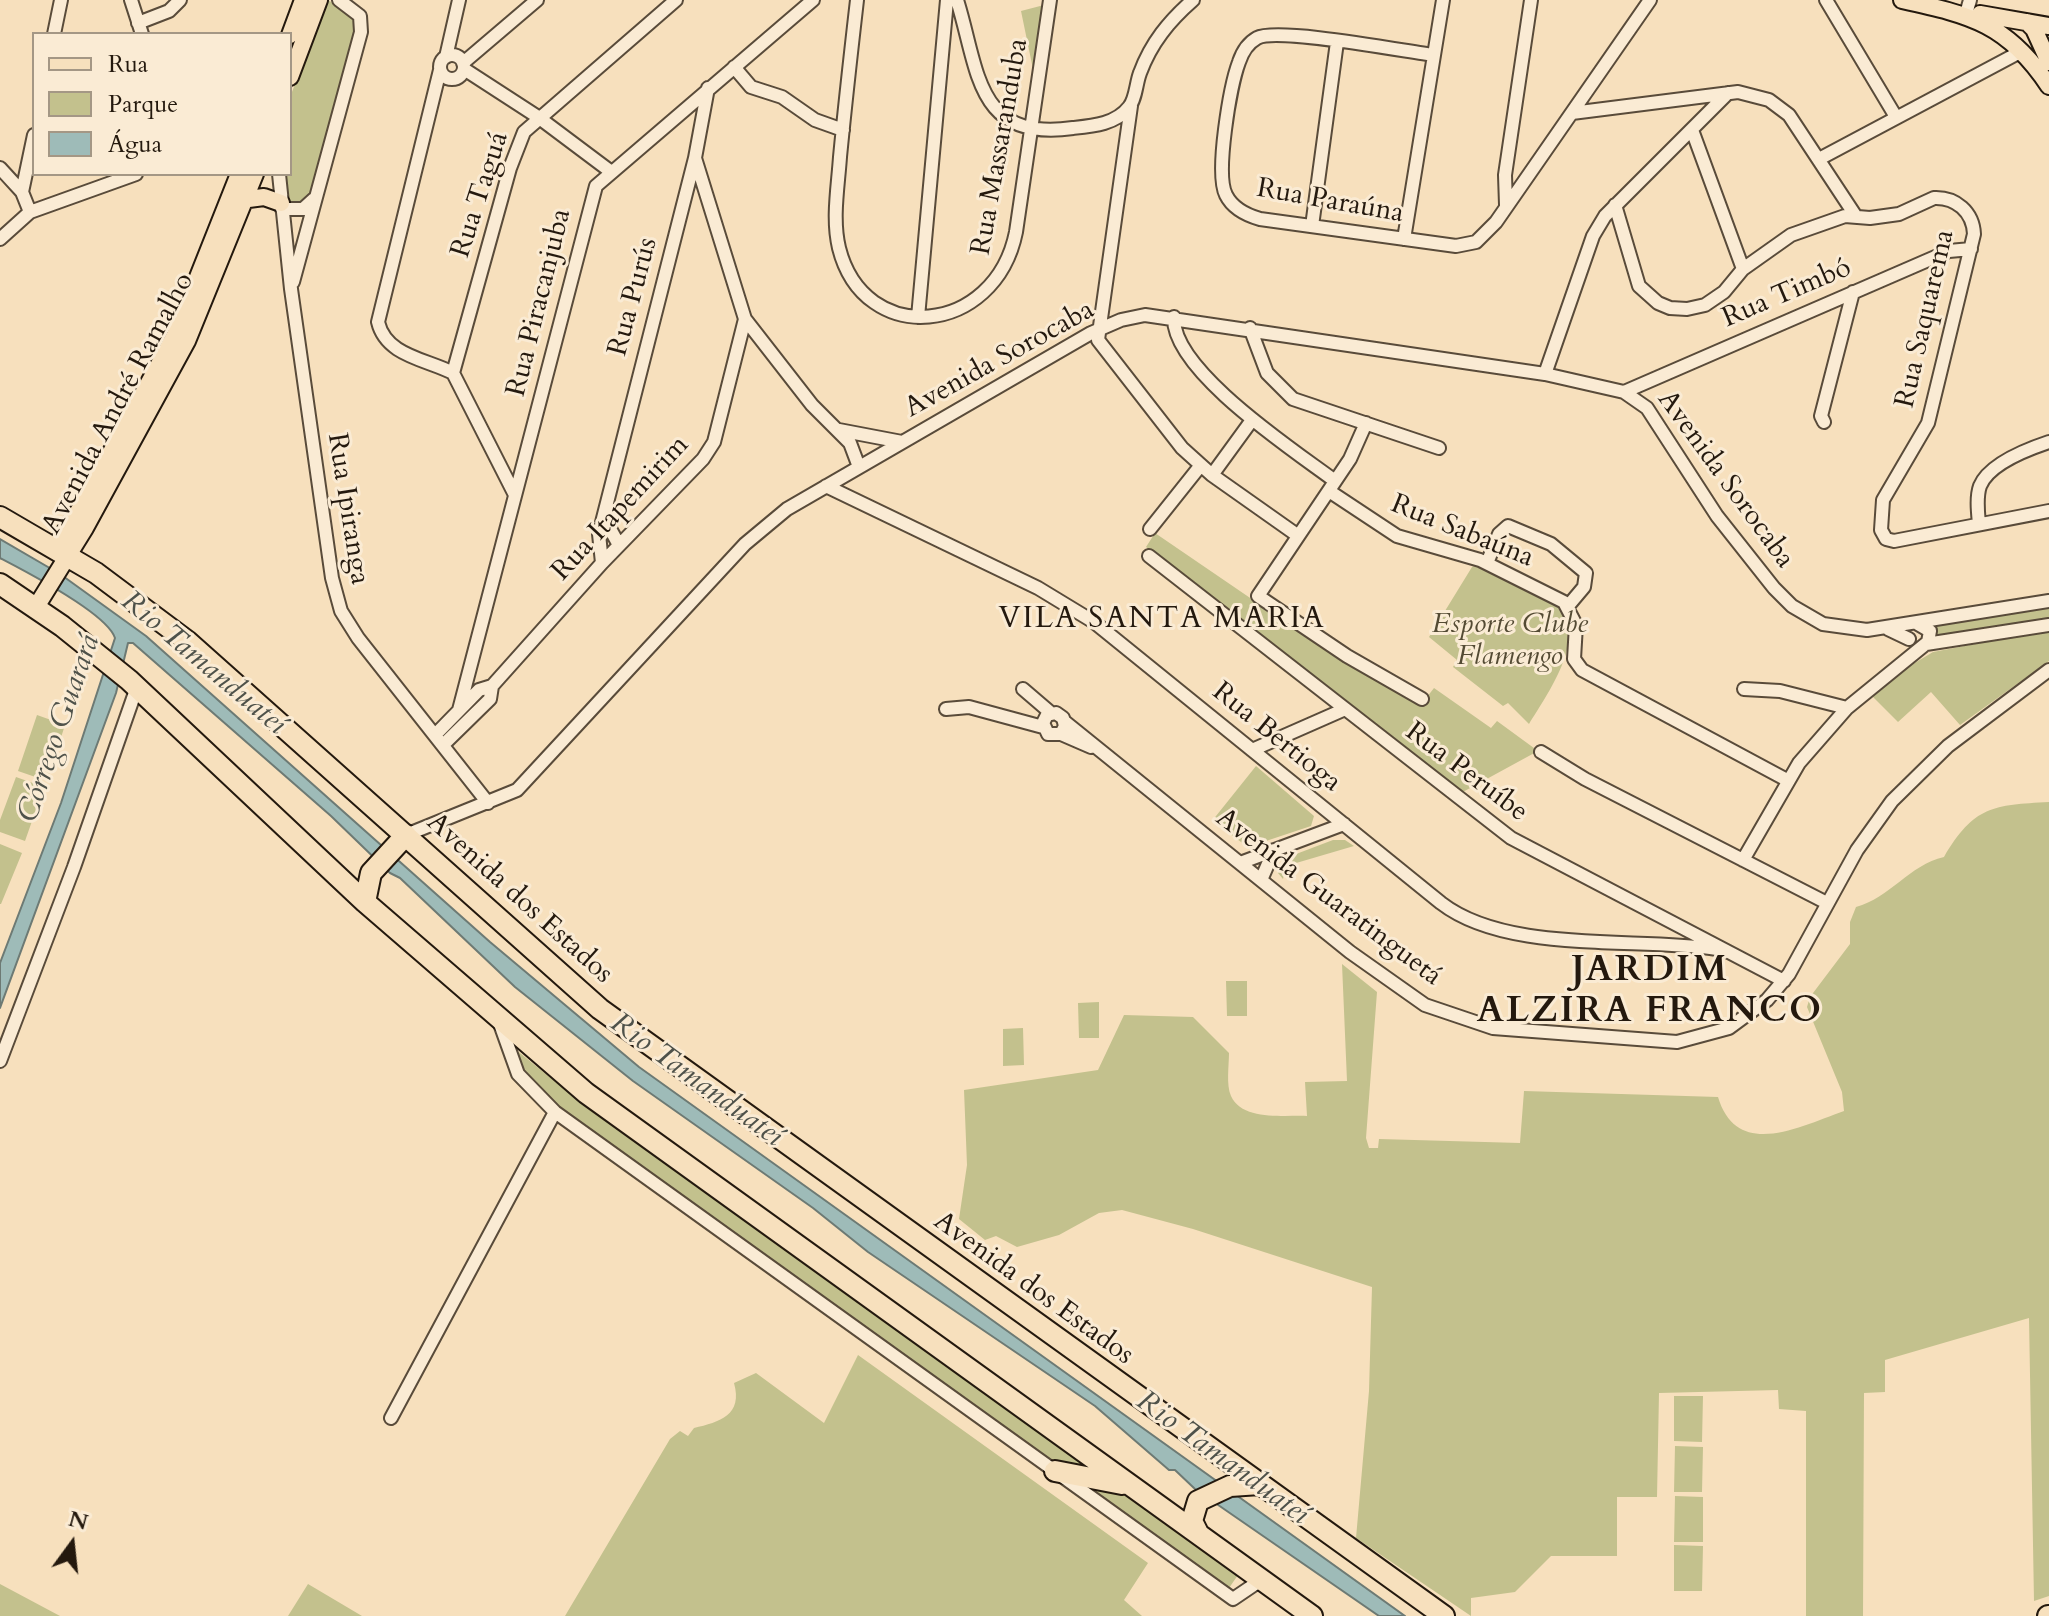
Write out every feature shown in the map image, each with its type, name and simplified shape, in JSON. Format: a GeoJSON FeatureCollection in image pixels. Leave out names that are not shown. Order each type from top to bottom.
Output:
{"type":"FeatureCollection","features":[{"type":"Feature","properties":{"kind":"highway","name":"Avenida dos Estados"},"geometry":{"type":"LineString","coordinates":[[0,517],[187,641],[401,841],[600,1009],[1444,1616]]}},
{"type":"Feature","properties":{"kind":"highway"},"geometry":{"type":"LineString","coordinates":[[0,584],[40,601],[365,902],[499,1021],[586,1093],[1312,1616]]}},
{"type":"Feature","properties":{"kind":"highway"},"geometry":{"type":"LineString","coordinates":[[365,902],[371,873],[401,841]]}},
{"type":"Feature","properties":{"kind":"highway"},"geometry":{"type":"LineString","coordinates":[[1055,1471],[1128,1485]]}},
{"type":"Feature","properties":{"kind":"highway"},"geometry":{"type":"LineString","coordinates":[[1198,1533],[1192,1513],[1198,1501],[1238,1484],[1260,1484]]}},
{"type":"Feature","properties":{"kind":"main road"},"geometry":{"type":"LineString","coordinates":[[291,32],[303,0]]}},
{"type":"Feature","properties":{"kind":"main road"},"geometry":{"type":"LineString","coordinates":[[292,72],[319,0]]}},
{"type":"Feature","properties":{"kind":"main road"},"geometry":{"type":"LineString","coordinates":[[1902,0],[1968,7],[2024,22],[2046,43],[2022,51]]}},
{"type":"Feature","properties":{"kind":"main road"},"geometry":{"type":"LineString","coordinates":[[1968,7],[2022,51],[2049,86]]}},
{"type":"Feature","properties":{"kind":"main road"},"geometry":{"type":"LineString","coordinates":[[2008,38],[2011,27],[2024,22]]}},
{"type":"Feature","properties":{"kind":"main road","name":"Avenida André Ramalho"},"geometry":{"type":"LineString","coordinates":[[40,601],[61,557],[196,323],[238,198],[239,176]]}},
{"type":"Feature","properties":{"kind":"main road","name":"Avenida André Ramalho"},"geometry":{"type":"LineString","coordinates":[[238,198],[254,176]]}},
{"type":"Feature","properties":{"kind":"main road"},"geometry":{"type":"LineString","coordinates":[[238,198],[264,197],[281,206]]}},
{"type":"Feature","properties":{"kind":"street"},"geometry":{"type":"LineString","coordinates":[[54,32],[61,0]]}},
{"type":"Feature","properties":{"kind":"street"},"geometry":{"type":"LineString","coordinates":[[131,0],[140,28],[169,11],[180,0]]}},
{"type":"Feature","properties":{"kind":"street"},"geometry":{"type":"LineString","coordinates":[[291,289],[361,32],[360,16],[339,0]]}},
{"type":"Feature","properties":{"kind":"street"},"geometry":{"type":"LineString","coordinates":[[459,0],[449,39],[457,64],[538,117],[610,171]]}},
{"type":"Feature","properties":{"kind":"street"},"geometry":{"type":"LineString","coordinates":[[440,70],[444,77],[537,0]]}},
{"type":"Feature","properties":{"kind":"street","name":"Rua Taguá"},"geometry":{"type":"LineString","coordinates":[[453,373],[516,148],[538,117],[676,0]]}},
{"type":"Feature","properties":{"kind":"street","name":"Rua Piracanjuba"},"geometry":{"type":"LineString","coordinates":[[459,710],[593,194],[610,171],[813,0]]}},
{"type":"Feature","properties":{"kind":"street"},"geometry":{"type":"LineString","coordinates":[[857,0],[836,197],[836,230],[843,261],[859,289],[872,300],[918,317],[947,0]]}},
{"type":"Feature","properties":{"kind":"street"},"geometry":{"type":"LineString","coordinates":[[957,0],[985,99],[1002,116],[1032,129],[1057,130],[1109,121],[1131,106]]}},
{"type":"Feature","properties":{"kind":"street","name":"Rua Massaranduba"},"geometry":{"type":"LineString","coordinates":[[918,317],[943,315],[975,302],[1002,274],[1013,246],[1050,0]]}},
{"type":"Feature","properties":{"kind":"street"},"geometry":{"type":"LineString","coordinates":[[1193,0],[1163,30],[1148,53],[1131,106],[1098,340],[1171,436],[1212,475],[1297,535]]}},
{"type":"Feature","properties":{"kind":"street"},"geometry":{"type":"LineString","coordinates":[[1404,239],[1443,0]]}},
{"type":"Feature","properties":{"kind":"street"},"geometry":{"type":"LineString","coordinates":[[1506,205],[1505,175],[1531,0]]}},
{"type":"Feature","properties":{"kind":"street","name":"Rua Paraúna"},"geometry":{"type":"LineString","coordinates":[[1433,55],[1270,34],[1260,36],[1247,47],[1236,70],[1222,163],[1226,196],[1241,212],[1260,219],[1470,245],[1491,229],[1650,0]]}},
{"type":"Feature","properties":{"kind":"street"},"geometry":{"type":"LineString","coordinates":[[1826,0],[1896,117]]}},
{"type":"Feature","properties":{"kind":"street"},"geometry":{"type":"LineString","coordinates":[[1998,61],[2008,38]]}},
{"type":"Feature","properties":{"kind":"street"},"geometry":{"type":"LineString","coordinates":[[1312,226],[1337,42]]}},
{"type":"Feature","properties":{"kind":"street"},"geometry":{"type":"LineString","coordinates":[[1819,159],[1998,61],[2022,51]]}},
{"type":"Feature","properties":{"kind":"street"},"geometry":{"type":"LineString","coordinates":[[440,70],[457,64]]}},
{"type":"Feature","properties":{"kind":"street"},"geometry":{"type":"LineString","coordinates":[[431,107],[457,64]]}},
{"type":"Feature","properties":{"kind":"street"},"geometry":{"type":"LineString","coordinates":[[734,67],[751,87],[782,97],[815,120],[843,130]]}},
{"type":"Feature","properties":{"kind":"street"},"geometry":{"type":"LineString","coordinates":[[440,70],[378,322],[383,337],[399,351],[453,373],[515,495]]}},
{"type":"Feature","properties":{"kind":"street","name":"Rua Purús"},"geometry":{"type":"LineString","coordinates":[[602,563],[599,534],[695,158],[708,88]]}},
{"type":"Feature","properties":{"kind":"street"},"geometry":{"type":"LineString","coordinates":[[1572,113],[1728,93],[1750,93],[1777,105],[1789,115],[1855,215]]}},
{"type":"Feature","properties":{"kind":"street"},"geometry":{"type":"LineString","coordinates":[[1545,374],[1593,236],[1615,205],[1728,93]]}},
{"type":"Feature","properties":{"kind":"street"},"geometry":{"type":"LineString","coordinates":[[1692,130],[1743,269]]}},
{"type":"Feature","properties":{"kind":"street"},"geometry":{"type":"LineString","coordinates":[[22,192],[32,144]]}},
{"type":"Feature","properties":{"kind":"street"},"geometry":{"type":"LineString","coordinates":[[695,158],[745,319],[812,405],[855,451],[859,467]]}},
{"type":"Feature","properties":{"kind":"street"},"geometry":{"type":"LineString","coordinates":[[0,168],[22,192],[30,212]]}},
{"type":"Feature","properties":{"kind":"street"},"geometry":{"type":"LineString","coordinates":[[0,239],[30,212],[130,176]]}},
{"type":"Feature","properties":{"kind":"street","name":"Rua Ipiranga"},"geometry":{"type":"LineString","coordinates":[[279,176],[291,289],[337,599],[358,638],[488,803]]}},
{"type":"Feature","properties":{"kind":"street"},"geometry":{"type":"LineString","coordinates":[[281,206],[303,209],[314,199]]}},
{"type":"Feature","properties":{"kind":"street","name":"Rua Saquarema"},"geometry":{"type":"LineString","coordinates":[[1615,205],[1639,286],[1658,303],[1670,308],[1705,305],[1724,292],[1743,269],[1791,235],[1855,215],[1885,218],[1928,199],[1950,200],[1961,206],[1971,220],[1974,234],[1971,249],[1928,423],[1883,500],[1881,530],[1886,539],[1894,541],[1979,524]]}},
{"type":"Feature","properties":{"kind":"street","name":"Rua Timbó"},"geometry":{"type":"LineString","coordinates":[[1624,392],[1949,251],[1971,249]]}},
{"type":"Feature","properties":{"kind":"street"},"geometry":{"type":"LineString","coordinates":[[1824,422],[1821,416],[1853,292]]}},
{"type":"Feature","properties":{"kind":"street","name":"Avenida Sorocaba"},"geometry":{"type":"LineString","coordinates":[[401,841],[517,790],[745,544],[787,509],[1099,329],[1137,316],[1174,317],[1545,374],[1624,392],[1647,408],[1717,516],[1784,599],[1823,624],[1854,630],[1885,628],[2049,601]]}},
{"type":"Feature","properties":{"kind":"street","name":"Rua Sabaúna"},"geometry":{"type":"LineString","coordinates":[[1174,317],[1178,339],[1204,374],[1252,420],[1397,536],[1487,563],[1568,606]]}},
{"type":"Feature","properties":{"kind":"street","name":"Rua Itapemirim"},"geometry":{"type":"LineString","coordinates":[[440,739],[459,710],[479,690],[492,686],[602,563],[709,452],[745,319]]}},
{"type":"Feature","properties":{"kind":"street"},"geometry":{"type":"LineString","coordinates":[[1250,328],[1267,373],[1284,393],[1439,448]]}},
{"type":"Feature","properties":{"kind":"street"},"geometry":{"type":"LineString","coordinates":[[1212,475],[1252,420]]}},
{"type":"Feature","properties":{"kind":"street"},"geometry":{"type":"LineString","coordinates":[[1366,423],[1332,486],[1258,591],[1260,599],[1347,656],[1422,699]]}},
{"type":"Feature","properties":{"kind":"street"},"geometry":{"type":"LineString","coordinates":[[834,428],[862,437],[902,442]]}},
{"type":"Feature","properties":{"kind":"street"},"geometry":{"type":"LineString","coordinates":[[2049,442],[2028,449],[1984,480],[1979,491],[1979,524],[2049,511]]}},
{"type":"Feature","properties":{"kind":"street"},"geometry":{"type":"LineString","coordinates":[[1150,529],[1201,465]]}},
{"type":"Feature","properties":{"kind":"street","name":"Rua Bertioga"},"geometry":{"type":"LineString","coordinates":[[826,486],[1075,609],[1466,919],[1526,935],[1717,949]]}},
{"type":"Feature","properties":{"kind":"street"},"geometry":{"type":"LineString","coordinates":[[604,518],[619,545]]}},
{"type":"Feature","properties":{"kind":"street"},"geometry":{"type":"LineString","coordinates":[[1487,563],[1501,530],[1508,526],[1522,529],[1559,549],[1586,573],[1584,587],[1568,606],[1576,625],[1574,659],[1582,670],[1787,780]]}},
{"type":"Feature","properties":{"kind":"street","name":"Rua Peruíbe"},"geometry":{"type":"LineString","coordinates":[[1149,556],[1511,838],[1717,949],[1784,981]]}},
{"type":"Feature","properties":{"kind":"street"},"geometry":{"type":"LineString","coordinates":[[1743,860],[1787,780],[1847,708],[1925,644],[1930,631],[1917,624],[1909,631],[1902,661]]}},
{"type":"Feature","properties":{"kind":"street"},"geometry":{"type":"LineString","coordinates":[[1909,640],[1918,646],[2049,625]]}},
{"type":"Feature","properties":{"kind":"street","name":"Avenida Sorocaba"},"geometry":{"type":"LineString","coordinates":[[1885,628],[1909,640]]}},
{"type":"Feature","properties":{"kind":"street"},"geometry":{"type":"LineString","coordinates":[[472,666],[492,686]]}},
{"type":"Feature","properties":{"kind":"street","name":"Avenida Guaratinguetá"},"geometry":{"type":"LineString","coordinates":[[1063,728],[1101,752],[1398,988],[1442,1012],[1493,1028],[1664,1042],[1693,1040],[1729,1028],[1750,1015],[1784,981],[1875,822],[1910,781],[1958,738],[2049,670]]}},
{"type":"Feature","properties":{"kind":"street"},"geometry":{"type":"LineString","coordinates":[[0,1061],[74,867],[133,684]]}},
{"type":"Feature","properties":{"kind":"street","name":"Rua Itapemirim"},"geometry":{"type":"LineString","coordinates":[[440,739],[490,699],[492,686]]}},
{"type":"Feature","properties":{"kind":"street"},"geometry":{"type":"LineString","coordinates":[[946,709],[969,707],[1043,727],[1048,734],[1063,728],[1060,715],[1051,713],[1023,689]]}},
{"type":"Feature","properties":{"kind":"street"},"geometry":{"type":"LineString","coordinates":[[1744,689],[1780,691],[1847,708]]}},
{"type":"Feature","properties":{"kind":"street"},"geometry":{"type":"LineString","coordinates":[[1252,750],[1343,710]]}},
{"type":"Feature","properties":{"kind":"street"},"geometry":{"type":"LineString","coordinates":[[1043,727],[1044,718],[1051,713]]}},
{"type":"Feature","properties":{"kind":"street"},"geometry":{"type":"LineString","coordinates":[[1541,752],[1585,779],[1827,903]]}},
{"type":"Feature","properties":{"kind":"street"},"geometry":{"type":"LineString","coordinates":[[1240,863],[1344,824]]}},
{"type":"Feature","properties":{"kind":"street"},"geometry":{"type":"LineString","coordinates":[[1261,880],[1274,850]]}},
{"type":"Feature","properties":{"kind":"street"},"geometry":{"type":"LineString","coordinates":[[1654,914],[1660,927],[1659,944]]}},
{"type":"Feature","properties":{"kind":"street"},"geometry":{"type":"LineString","coordinates":[[499,1021],[518,1074],[555,1112],[1233,1599],[1243,1589],[1261,1580]]}},
{"type":"Feature","properties":{"kind":"street"},"geometry":{"type":"LineString","coordinates":[[391,1418],[555,1112]]}},
{"type":"Feature","properties":{"kind":"green space"},"geometry":{"type":"Polygon","coordinates":[[[328,0],[352,15],[356,25],[309,198],[296,205],[285,198],[284,176],[292,176],[292,92],[328,0]]]}},
{"type":"Feature","properties":{"kind":"green space"},"geometry":{"type":"Polygon","coordinates":[[[1044,5],[1034,74],[1021,11],[1044,5]]]}},
{"type":"Feature","properties":{"kind":"green space"},"geometry":{"type":"Polygon","coordinates":[[[1155,533],[1341,660],[1420,706],[1434,688],[1491,728],[1497,721],[1538,751],[1461,793],[1146,547],[1155,533]]]}},
{"type":"Feature","properties":{"kind":"green space","name":"Esporte Clube Flamengo"},"geometry":{"type":"Polygon","coordinates":[[[1477,565],[1559,606],[1567,619],[1569,634],[1562,666],[1529,724],[1508,703],[1503,706],[1453,667],[1457,660],[1429,637],[1472,567],[1477,565]]]}},
{"type":"Feature","properties":{"kind":"green space"},"geometry":{"type":"Polygon","coordinates":[[[2049,606],[2049,619],[1934,639],[1932,627],[2049,606]]]}},
{"type":"Feature","properties":{"kind":"green space"},"geometry":{"type":"Polygon","coordinates":[[[2049,630],[2049,661],[1960,725],[1931,692],[1898,722],[1872,696],[1903,670],[1933,652],[2049,630]]]}},
{"type":"Feature","properties":{"kind":"green space"},"geometry":{"type":"Polygon","coordinates":[[[37,715],[65,725],[47,781],[18,771],[37,715]]]}},
{"type":"Feature","properties":{"kind":"green space"},"geometry":{"type":"Polygon","coordinates":[[[1256,766],[1314,816],[1311,826],[1248,847],[1212,821],[1256,766]]]}},
{"type":"Feature","properties":{"kind":"green space"},"geometry":{"type":"Polygon","coordinates":[[[16,777],[44,787],[25,841],[0,832],[0,820],[16,777]]]}},
{"type":"Feature","properties":{"kind":"green space"},"geometry":{"type":"Polygon","coordinates":[[[2049,802],[2049,1596],[2034,1601],[2029,1318],[1885,1360],[1885,1392],[1864,1393],[1863,1616],[1806,1616],[1806,1411],[1779,1409],[1778,1390],[1659,1393],[1657,1497],[1617,1497],[1617,1556],[1551,1556],[1515,1592],[1471,1598],[1471,1616],[1356,1538],[1369,1391],[1372,1287],[1193,1229],[1122,1210],[1099,1213],[1059,1235],[1017,1247],[996,1236],[985,1240],[959,1219],[967,1165],[964,1090],[1098,1070],[1124,1015],[1193,1017],[1229,1053],[1229,1086],[1236,1104],[1244,1110],[1264,1115],[1307,1116],[1305,1082],[1347,1081],[1342,964],[1377,992],[1366,1138],[1369,1148],[1378,1148],[1379,1139],[1520,1143],[1524,1091],[1718,1097],[1727,1116],[1739,1128],[1754,1133],[1771,1134],[1789,1130],[1844,1111],[1842,1092],[1807,1007],[1810,997],[1850,944],[1850,922],[1856,907],[1879,897],[1920,867],[1944,857],[1965,827],[1987,812],[1999,807],[2049,802]]]}},
{"type":"Feature","properties":{"kind":"green space"},"geometry":{"type":"Polygon","coordinates":[[[1333,840],[1345,840],[1354,846],[1286,866],[1283,879],[1278,873],[1283,859],[1333,840]]]}},
{"type":"Feature","properties":{"kind":"green space"},"geometry":{"type":"Polygon","coordinates":[[[0,844],[22,853],[1,904],[0,904],[0,844]]]}},
{"type":"Feature","properties":{"kind":"green space"},"geometry":{"type":"Polygon","coordinates":[[[1226,981],[1247,981],[1247,1016],[1227,1016],[1226,981]]]}},
{"type":"Feature","properties":{"kind":"green space"},"geometry":{"type":"Polygon","coordinates":[[[1099,1002],[1099,1038],[1079,1038],[1078,1003],[1099,1002]]]}},
{"type":"Feature","properties":{"kind":"green space"},"geometry":{"type":"Polygon","coordinates":[[[1023,1028],[1024,1065],[1003,1066],[1003,1029],[1023,1028]]]}},
{"type":"Feature","properties":{"kind":"green space"},"geometry":{"type":"Polygon","coordinates":[[[515,1049],[590,1110],[1095,1472],[1051,1461],[563,1111],[525,1073],[515,1049]]]}},
{"type":"Feature","properties":{"kind":"green space"},"geometry":{"type":"Polygon","coordinates":[[[858,1355],[1148,1563],[1124,1600],[1142,1616],[565,1616],[670,1439],[680,1431],[688,1436],[694,1428],[727,1415],[735,1403],[734,1383],[756,1373],[824,1423],[858,1355]]]}},
{"type":"Feature","properties":{"kind":"green space"},"geometry":{"type":"Polygon","coordinates":[[[1674,1396],[1703,1396],[1702,1442],[1674,1441],[1674,1396]]]}},
{"type":"Feature","properties":{"kind":"green space"},"geometry":{"type":"Polygon","coordinates":[[[1675,1446],[1703,1447],[1702,1492],[1674,1492],[1675,1446]]]}},
{"type":"Feature","properties":{"kind":"green space"},"geometry":{"type":"Polygon","coordinates":[[[1086,1486],[1129,1496],[1238,1575],[1229,1588],[1086,1486]]]}},
{"type":"Feature","properties":{"kind":"green space"},"geometry":{"type":"Polygon","coordinates":[[[1675,1496],[1703,1497],[1703,1542],[1674,1542],[1675,1496]]]}},
{"type":"Feature","properties":{"kind":"green space"},"geometry":{"type":"Polygon","coordinates":[[[1674,1545],[1703,1546],[1702,1591],[1674,1591],[1674,1545]]]}},
{"type":"Feature","properties":{"kind":"green space"},"geometry":{"type":"Polygon","coordinates":[[[0,1584],[60,1616],[0,1616],[0,1584]]]}},
{"type":"Feature","properties":{"kind":"green space"},"geometry":{"type":"Polygon","coordinates":[[[308,1584],[362,1616],[288,1616],[308,1584]]]}},
{"type":"Feature","properties":{"kind":"water"},"geometry":{"type":"Polygon","coordinates":[[[0,539],[60,574],[146,636],[490,942],[639,1067],[1405,1616],[1379,1616],[1195,1489],[1095,1406],[868,1252],[813,1208],[633,1081],[515,987],[400,878],[390,873],[331,816],[133,643],[128,643],[116,693],[0,1008],[0,963],[61,803],[115,638],[109,628],[82,605],[0,558],[0,539]]]}},
{"type":"Feature","properties":{"kind":"district","name":"VILA SANTA MARIA"},"geometry":{"type":"Point","coordinates":[1162,620]}},
{"type":"Feature","properties":{"kind":"district","name":"JARDIM ALZIRA FRANCO"},"geometry":{"type":"Point","coordinates":[1650,992]}},
{"type":"Feature","properties":{"kind":"water label","name":"Rio Tamanduateí"},"geometry":{"type":"Point","coordinates":[203,664]}},
{"type":"Feature","properties":{"kind":"water label","name":"Córrego Guarará"},"geometry":{"type":"Point","coordinates":[60,729]}},
{"type":"Feature","properties":{"kind":"water label","name":"Rio Tamanduateí"},"geometry":{"type":"Point","coordinates":[696,1081]}},
{"type":"Feature","properties":{"kind":"water label","name":"Rio Tamanduateí"},"geometry":{"type":"Point","coordinates":[1222,1459]}}]}
